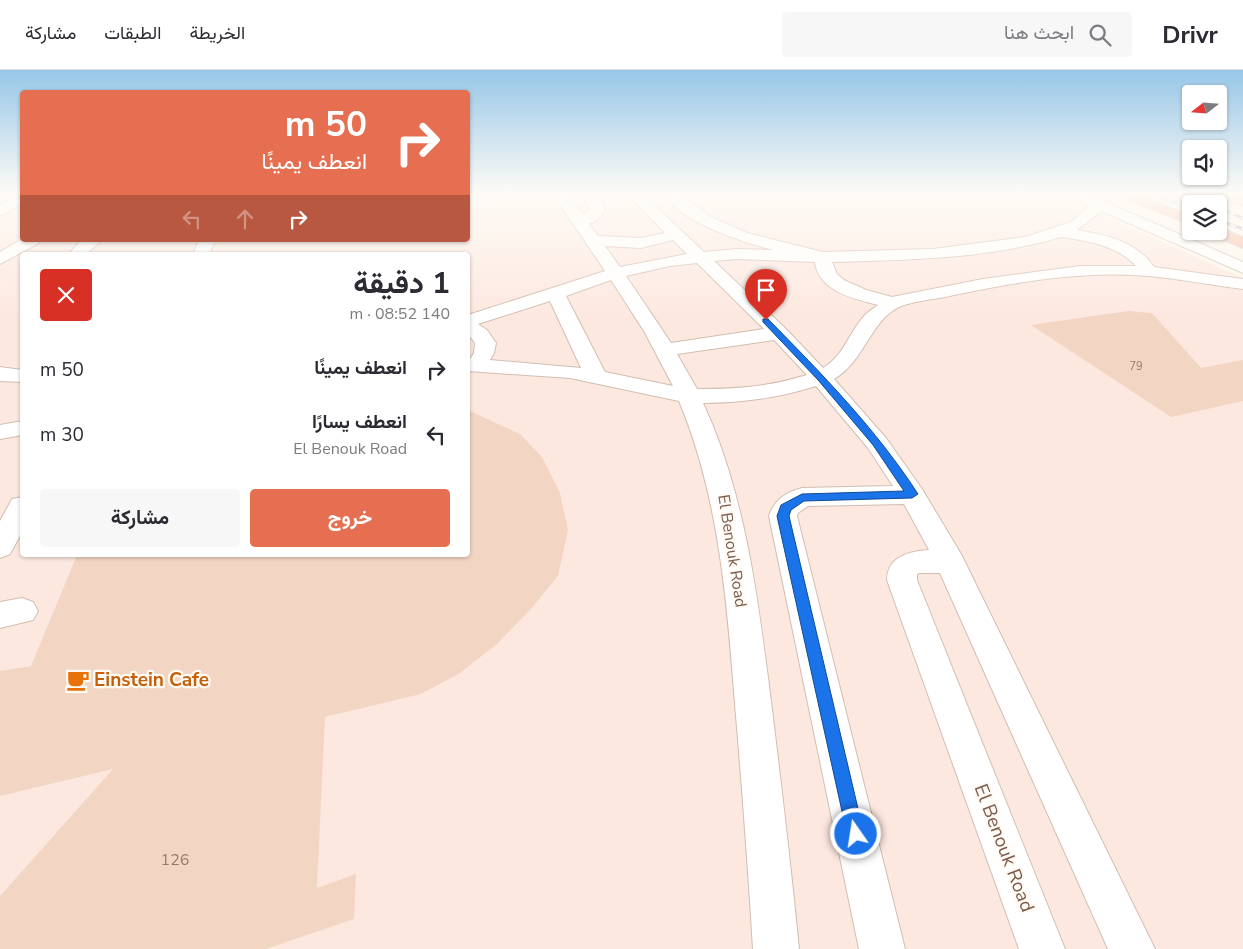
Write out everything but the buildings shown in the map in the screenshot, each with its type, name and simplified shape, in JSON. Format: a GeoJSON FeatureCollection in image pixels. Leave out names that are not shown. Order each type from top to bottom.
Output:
{"type":"FeatureCollection","features":[{"type":"Feature","properties":{"kind":"highway"},"geometry":{"type":"LineString","coordinates":[[1227,236],[1243,243]]}},
{"type":"Feature","properties":{"kind":"street","name":"El Benouk Road"},"geometry":{"type":"LineString","coordinates":[[589,235],[664,350],[688,396],[708,444],[728,513],[748,658],[776,949]]}},
{"type":"Feature","properties":{"kind":"street"},"geometry":{"type":"LineString","coordinates":[[604,235],[641,243],[676,235]]}},
{"type":"Feature","properties":{"kind":"street"},"geometry":{"type":"LineString","coordinates":[[676,235],[779,333],[821,378],[877,443],[912,494],[950,562],[1132,949]]}},
{"type":"Feature","properties":{"kind":"street"},"geometry":{"type":"LineString","coordinates":[[738,235],[823,258]]}},
{"type":"Feature","properties":{"kind":"street"},"geometry":{"type":"LineString","coordinates":[[470,320],[615,273],[660,262],[737,254],[823,258],[957,251],[1028,242],[1050,235]]}},
{"type":"Feature","properties":{"kind":"street"},"geometry":{"type":"LineString","coordinates":[[1074,235],[1110,243],[1130,252],[1144,262],[1148,271]]}},
{"type":"Feature","properties":{"kind":"street"},"geometry":{"type":"LineString","coordinates":[[1168,235],[1243,268]]}},
{"type":"Feature","properties":{"kind":"street"},"geometry":{"type":"LineString","coordinates":[[0,241],[20,237]]}},
{"type":"Feature","properties":{"kind":"street"},"geometry":{"type":"LineString","coordinates":[[0,259],[20,241]]}},
{"type":"Feature","properties":{"kind":"street"},"geometry":{"type":"LineString","coordinates":[[79,252],[89,242]]}},
{"type":"Feature","properties":{"kind":"street"},"geometry":{"type":"LineString","coordinates":[[823,258],[823,267],[830,278],[845,288],[892,303],[983,284],[1080,271],[1148,271],[1243,284]]}},
{"type":"Feature","properties":{"kind":"street"},"geometry":{"type":"LineString","coordinates":[[0,267],[20,265]]}},
{"type":"Feature","properties":{"kind":"street"},"geometry":{"type":"LineString","coordinates":[[556,293],[596,377]]}},
{"type":"Feature","properties":{"kind":"street"},"geometry":{"type":"LineString","coordinates":[[472,365],[542,369],[596,377],[688,396],[740,396],[784,389],[821,378],[838,368],[850,354],[872,319],[892,303]]}},
{"type":"Feature","properties":{"kind":"street"},"geometry":{"type":"LineString","coordinates":[[470,328],[482,335],[486,344],[485,354],[472,365]]}},
{"type":"Feature","properties":{"kind":"street"},"geometry":{"type":"LineString","coordinates":[[664,350],[779,333]]}},
{"type":"Feature","properties":{"kind":"street"},"geometry":{"type":"LineString","coordinates":[[0,374],[20,376]]}},
{"type":"Feature","properties":{"kind":"street"},"geometry":{"type":"LineString","coordinates":[[0,432],[20,428]]}},
{"type":"Feature","properties":{"kind":"street"},"geometry":{"type":"LineString","coordinates":[[882,949],[783,516],[786,508],[802,497],[912,494]]}},
{"type":"Feature","properties":{"kind":"street"},"geometry":{"type":"LineString","coordinates":[[0,547],[20,510]]}},
{"type":"Feature","properties":{"kind":"street","name":"El Benouk Road"},"geometry":{"type":"LineString","coordinates":[[950,562],[910,563],[903,567],[901,573],[1042,949]]}},
{"type":"Feature","properties":{"kind":"shaded area"},"geometry":{"type":"Polygon","coordinates":[[[0,235],[20,235],[20,242],[470,242],[470,235],[1147,235],[1243,278],[1243,949],[0,949],[0,235]]]}},
{"type":"Feature","properties":{"kind":"place","name":"Einstein Cafe"},"geometry":{"type":"Point","coordinates":[78,680]}},
{"type":"Feature","properties":{"kind":"route"},"geometry":{"type":"LineString","coordinates":[[766,320],[821,378],[877,443],[912,494],[802,497],[786,508],[783,516],[856,834]]}}]}
